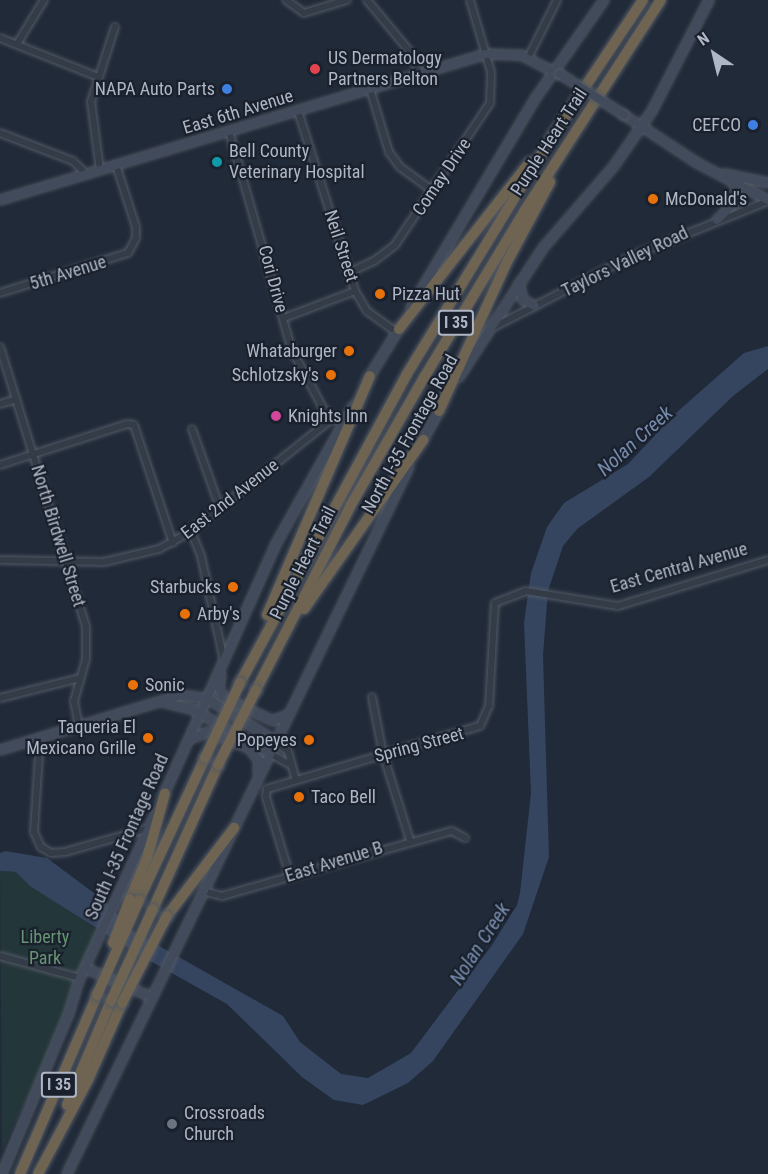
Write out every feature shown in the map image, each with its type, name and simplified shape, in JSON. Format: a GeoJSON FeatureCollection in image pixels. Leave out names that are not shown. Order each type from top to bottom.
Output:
{"type":"FeatureCollection","features":[{"type":"Feature","properties":{"kind":"highway","name":"Purple Heart Trail"},"geometry":{"type":"LineString","coordinates":[[135,900],[252,659],[407,374],[553,135],[643,0]]}},
{"type":"Feature","properties":{"kind":"highway","name":"Purple Heart Trail"},"geometry":{"type":"LineString","coordinates":[[37,1174],[116,1002],[153,909],[218,765],[351,505],[425,376],[578,127],[661,0]]}},
{"type":"Feature","properties":{"kind":"highway"},"geometry":{"type":"LineString","coordinates":[[439,411],[507,262],[578,127]]}},
{"type":"Feature","properties":{"kind":"highway"},"geometry":{"type":"LineString","coordinates":[[398,331],[553,135]]}},
{"type":"Feature","properties":{"kind":"highway"},"geometry":{"type":"LineString","coordinates":[[252,659],[370,376]]}},
{"type":"Feature","properties":{"kind":"highway"},"geometry":{"type":"LineString","coordinates":[[271,659],[345,547],[423,440]]}},
{"type":"Feature","properties":{"kind":"highway"},"geometry":{"type":"LineString","coordinates":[[135,900],[165,793]]}},
{"type":"Feature","properties":{"kind":"highway"},"geometry":{"type":"LineString","coordinates":[[116,1002],[167,916],[234,828]]}},
{"type":"Feature","properties":{"kind":"highway","name":"I 35"},"geometry":{"type":"LineString","coordinates":[[20,1174],[135,900]]}},
{"type":"Feature","properties":{"kind":"main road"},"geometry":{"type":"LineString","coordinates":[[201,713],[293,509],[370,376],[604,0]]}},
{"type":"Feature","properties":{"kind":"main road","name":"North I-35 Frontage Road"},"geometry":{"type":"LineString","coordinates":[[268,752],[439,411],[486,332],[519,283],[641,127],[709,0]]}},
{"type":"Feature","properties":{"kind":"main road","name":"East 6th Avenue"},"geometry":{"type":"LineString","coordinates":[[0,200],[486,54],[505,52],[528,58],[557,73],[641,127],[733,182],[768,200]]}},
{"type":"Feature","properties":{"kind":"main road"},"geometry":{"type":"LineString","coordinates":[[716,172],[768,183]]}},
{"type":"Feature","properties":{"kind":"main road"},"geometry":{"type":"LineString","coordinates":[[717,220],[734,203],[737,193],[733,182]]}},
{"type":"Feature","properties":{"kind":"main road"},"geometry":{"type":"LineString","coordinates":[[519,283],[523,300],[535,306]]}},
{"type":"Feature","properties":{"kind":"main road"},"geometry":{"type":"LineString","coordinates":[[224,661],[219,687],[223,697],[273,721],[288,714]]}},
{"type":"Feature","properties":{"kind":"main road"},"geometry":{"type":"LineString","coordinates":[[0,750],[181,695],[208,699],[274,740]]}},
{"type":"Feature","properties":{"kind":"main road"},"geometry":{"type":"LineString","coordinates":[[67,1174],[234,828],[268,752],[201,713],[162,702]]}},
{"type":"Feature","properties":{"kind":"main road","name":"South I-35 Frontage Road"},"geometry":{"type":"LineString","coordinates":[[2,1174],[66,1021],[80,978],[201,713]]}},
{"type":"Feature","properties":{"kind":"main road"},"geometry":{"type":"LineString","coordinates":[[190,739],[208,732],[249,748],[259,761],[252,789]]}},
{"type":"Feature","properties":{"kind":"main road"},"geometry":{"type":"LineString","coordinates":[[87,963],[151,997]]}},
{"type":"Feature","properties":{"kind":"street"},"geometry":{"type":"LineString","coordinates":[[17,44],[44,0]]}},
{"type":"Feature","properties":{"kind":"street"},"geometry":{"type":"LineString","coordinates":[[285,0],[304,13],[347,0]]}},
{"type":"Feature","properties":{"kind":"street"},"geometry":{"type":"LineString","coordinates":[[367,0],[411,53],[419,74]]}},
{"type":"Feature","properties":{"kind":"street","name":"Comay Drive"},"geometry":{"type":"LineString","coordinates":[[348,273],[385,255],[433,191],[490,103],[492,82],[470,0]]}},
{"type":"Feature","properties":{"kind":"street"},"geometry":{"type":"LineString","coordinates":[[528,58],[556,8],[557,0]]}},
{"type":"Feature","properties":{"kind":"street"},"geometry":{"type":"LineString","coordinates":[[100,170],[91,102],[96,76],[115,27]]}},
{"type":"Feature","properties":{"kind":"street"},"geometry":{"type":"LineString","coordinates":[[0,38],[96,76]]}},
{"type":"Feature","properties":{"kind":"street"},"geometry":{"type":"LineString","coordinates":[[370,89],[389,152],[400,166],[433,191]]}},
{"type":"Feature","properties":{"kind":"street","name":"Neil Street"},"geometry":{"type":"LineString","coordinates":[[297,111],[355,291],[367,311],[398,331]]}},
{"type":"Feature","properties":{"kind":"street","name":"Cori Drive"},"geometry":{"type":"LineString","coordinates":[[229,131],[296,361],[332,419]]}},
{"type":"Feature","properties":{"kind":"street"},"geometry":{"type":"LineString","coordinates":[[0,133],[73,160],[86,174]]}},
{"type":"Feature","properties":{"kind":"street","name":"5th Avenue"},"geometry":{"type":"LineString","coordinates":[[0,293],[119,258],[133,246],[136,227],[117,165]]}},
{"type":"Feature","properties":{"kind":"street","name":"Taylors Valley Road"},"geometry":{"type":"LineString","coordinates":[[486,332],[635,254],[768,200]]}},
{"type":"Feature","properties":{"kind":"street"},"geometry":{"type":"LineString","coordinates":[[284,318],[355,291]]}},
{"type":"Feature","properties":{"kind":"street","name":"North Birdwell Street"},"geometry":{"type":"LineString","coordinates":[[0,347],[87,627],[88,644],[74,701],[79,727]]}},
{"type":"Feature","properties":{"kind":"street"},"geometry":{"type":"LineString","coordinates":[[0,404],[16,399]]}},
{"type":"Feature","properties":{"kind":"street"},"geometry":{"type":"LineString","coordinates":[[332,419],[342,423]]}},
{"type":"Feature","properties":{"kind":"street","name":"East 2nd Avenue"},"geometry":{"type":"LineString","coordinates":[[0,560],[67,562],[126,559],[173,543],[332,419]]}},
{"type":"Feature","properties":{"kind":"street"},"geometry":{"type":"LineString","coordinates":[[0,465],[128,424],[134,425],[173,543]]}},
{"type":"Feature","properties":{"kind":"street"},"geometry":{"type":"LineString","coordinates":[[192,429],[220,508]]}},
{"type":"Feature","properties":{"kind":"street"},"geometry":{"type":"LineString","coordinates":[[191,531],[201,556],[224,661]]}},
{"type":"Feature","properties":{"kind":"street","name":"East Central Avenue"},"geometry":{"type":"LineString","coordinates":[[495,603],[526,591],[618,606],[768,560]]}},
{"type":"Feature","properties":{"kind":"street","name":"Spring Street"},"geometry":{"type":"LineString","coordinates":[[290,876],[266,797],[270,786],[480,726],[489,706],[495,603]]}},
{"type":"Feature","properties":{"kind":"street"},"geometry":{"type":"LineString","coordinates":[[0,698],[80,678]]}},
{"type":"Feature","properties":{"kind":"street"},"geometry":{"type":"LineString","coordinates":[[372,697],[383,754],[410,840]]}},
{"type":"Feature","properties":{"kind":"street"},"geometry":{"type":"LineString","coordinates":[[39,739],[34,832],[41,847],[51,852],[65,852],[149,828]]}},
{"type":"Feature","properties":{"kind":"street"},"geometry":{"type":"LineString","coordinates":[[274,740],[288,751],[295,778]]}},
{"type":"Feature","properties":{"kind":"street"},"geometry":{"type":"LineString","coordinates":[[268,752],[292,766]]}},
{"type":"Feature","properties":{"kind":"street","name":"East Avenue B"},"geometry":{"type":"LineString","coordinates":[[203,891],[222,896],[410,840],[452,831],[465,838]]}},
{"type":"Feature","properties":{"kind":"street"},"geometry":{"type":"LineString","coordinates":[[0,956],[80,978]]}},
{"type":"Feature","properties":{"kind":"green space","name":"Liberty Park"},"geometry":{"type":"Polygon","coordinates":[[[0,871],[16,872],[102,933],[69,1013],[2,1150],[0,871]]]}},
{"type":"Feature","properties":{"kind":"water"},"geometry":{"type":"Polygon","coordinates":[[[768,346],[768,369],[733,396],[649,477],[577,529],[563,546],[548,591],[543,655],[549,857],[523,934],[433,1061],[408,1083],[363,1105],[334,1100],[302,1077],[227,1004],[136,953],[30,886],[16,872],[0,871],[0,853],[5,851],[47,858],[106,902],[131,930],[283,1016],[300,1042],[341,1074],[368,1078],[411,1053],[492,945],[517,905],[531,793],[524,623],[531,573],[547,527],[564,503],[628,464],[676,413],[744,353],[768,346]]]}},
{"type":"Feature","properties":{"kind":"place","name":"US Dermatology Partners Belton"},"geometry":{"type":"Point","coordinates":[315,69]}},
{"type":"Feature","properties":{"kind":"place","name":"NAPA Auto Parts"},"geometry":{"type":"Point","coordinates":[227,89]}},
{"type":"Feature","properties":{"kind":"place","name":"CEFCO"},"geometry":{"type":"Point","coordinates":[753,125]}},
{"type":"Feature","properties":{"kind":"place","name":"Bell County Veterinary Hospital"},"geometry":{"type":"Point","coordinates":[217,162]}},
{"type":"Feature","properties":{"kind":"place","name":"McDonald's"},"geometry":{"type":"Point","coordinates":[653,199]}},
{"type":"Feature","properties":{"kind":"place","name":"Pizza Hut"},"geometry":{"type":"Point","coordinates":[380,294]}},
{"type":"Feature","properties":{"kind":"place","name":"Whataburger"},"geometry":{"type":"Point","coordinates":[349,351]}},
{"type":"Feature","properties":{"kind":"place","name":"Schlotzsky's"},"geometry":{"type":"Point","coordinates":[331,375]}},
{"type":"Feature","properties":{"kind":"place","name":"Knights Inn"},"geometry":{"type":"Point","coordinates":[276,416]}},
{"type":"Feature","properties":{"kind":"place","name":"Starbucks"},"geometry":{"type":"Point","coordinates":[233,587]}},
{"type":"Feature","properties":{"kind":"place","name":"Arby's"},"geometry":{"type":"Point","coordinates":[185,614]}},
{"type":"Feature","properties":{"kind":"place","name":"Sonic"},"geometry":{"type":"Point","coordinates":[133,685]}},
{"type":"Feature","properties":{"kind":"place","name":"Taqueria El Mexicano Grille"},"geometry":{"type":"Point","coordinates":[148,738]}},
{"type":"Feature","properties":{"kind":"place","name":"Popeyes"},"geometry":{"type":"Point","coordinates":[309,740]}},
{"type":"Feature","properties":{"kind":"place","name":"Taco Bell"},"geometry":{"type":"Point","coordinates":[299,797]}},
{"type":"Feature","properties":{"kind":"place","name":"Crossroads Church"},"geometry":{"type":"Point","coordinates":[172,1124]}},
{"type":"Feature","properties":{"kind":"water label","name":"Nolan Creek"},"geometry":{"type":"Point","coordinates":[635,441]}},
{"type":"Feature","properties":{"kind":"water label","name":"Nolan Creek"},"geometry":{"type":"Point","coordinates":[480,944]}}]}
